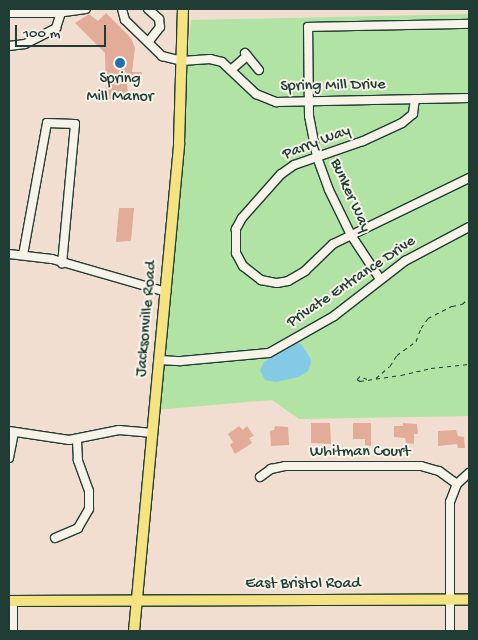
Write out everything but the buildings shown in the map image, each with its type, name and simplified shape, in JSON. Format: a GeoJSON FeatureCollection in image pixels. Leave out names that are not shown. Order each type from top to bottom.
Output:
{"type":"FeatureCollection","features":[{"type":"Feature","properties":{"kind":"main road","name":"Jacksonville Road"},"geometry":{"type":"LineString","coordinates":[[134,631],[180,133],[183,9]]}},
{"type":"Feature","properties":{"kind":"main road","name":"East Bristol Road"},"geometry":{"type":"LineString","coordinates":[[11,601],[469,599]]}},
{"type":"Feature","properties":{"kind":"street"},"geometry":{"type":"LineString","coordinates":[[9,13],[62,13],[86,9]]}},
{"type":"Feature","properties":{"kind":"street"},"geometry":{"type":"LineString","coordinates":[[122,9],[125,20],[162,56],[182,61]]}},
{"type":"Feature","properties":{"kind":"street"},"geometry":{"type":"LineString","coordinates":[[148,9],[159,19],[160,27],[149,42]]}},
{"type":"Feature","properties":{"kind":"street"},"geometry":{"type":"LineString","coordinates":[[9,46],[25,44],[56,28],[62,13]]}},
{"type":"Feature","properties":{"kind":"street","name":"Bunker Way"},"geometry":{"type":"LineString","coordinates":[[380,279],[351,235],[328,190],[311,137],[308,27],[469,24]]}},
{"type":"Feature","properties":{"kind":"street"},"geometry":{"type":"LineString","coordinates":[[232,69],[246,54],[259,70]]}},
{"type":"Feature","properties":{"kind":"street","name":"Spring Mill Drive"},"geometry":{"type":"LineString","coordinates":[[182,61],[210,59],[222,62],[232,69],[256,94],[281,102],[469,98]]}},
{"type":"Feature","properties":{"kind":"street","name":"Parry Way"},"geometry":{"type":"LineString","coordinates":[[416,99],[413,114],[402,123],[363,141],[294,165],[284,171],[242,218],[235,236],[239,260],[250,274],[261,280],[277,283],[288,281],[305,271],[325,250],[351,235],[469,178]]}},
{"type":"Feature","properties":{"kind":"street"},"geometry":{"type":"LineString","coordinates":[[23,255],[47,123],[75,124],[62,263]]}},
{"type":"Feature","properties":{"kind":"street","name":"Private Entrance Drive"},"geometry":{"type":"LineString","coordinates":[[159,360],[181,362],[269,353],[334,316],[405,261],[469,227]]}},
{"type":"Feature","properties":{"kind":"street"},"geometry":{"type":"LineString","coordinates":[[9,254],[62,263],[166,292]]}},
{"type":"Feature","properties":{"kind":"street"},"geometry":{"type":"LineString","coordinates":[[9,458],[11,431],[55,439],[77,439],[119,430],[153,433]]}},
{"type":"Feature","properties":{"kind":"street"},"geometry":{"type":"LineString","coordinates":[[55,538],[78,528],[89,509],[89,491],[78,460],[77,439]]}},
{"type":"Feature","properties":{"kind":"street","name":"Whitman Court"},"geometry":{"type":"LineString","coordinates":[[260,477],[271,469],[285,466],[420,466],[439,471],[457,484]]}},
{"type":"Feature","properties":{"kind":"street"},"geometry":{"type":"LineString","coordinates":[[450,631],[450,502],[457,484],[469,472]]}},
{"type":"Feature","properties":{"kind":"street"},"geometry":{"type":"LineString","coordinates":[[11,601],[13,631]]}},
{"type":"Feature","properties":{"kind":"path"},"geometry":{"type":"LineString","coordinates":[[376,378],[390,366],[397,355],[416,341],[421,328],[428,318],[452,306],[462,304],[469,298]]}},
{"type":"Feature","properties":{"kind":"path"},"geometry":{"type":"LineString","coordinates":[[367,378],[469,364]]}},
{"type":"Feature","properties":{"kind":"green space"},"geometry":{"type":"Polygon","coordinates":[[[469,14],[469,416],[299,419],[272,400],[155,410],[191,20],[469,14]]]}},
{"type":"Feature","properties":{"kind":"water"},"geometry":{"type":"Polygon","coordinates":[[[297,343],[301,344],[310,358],[311,362],[308,371],[298,377],[276,382],[265,380],[260,370],[264,362],[297,343]]]}},
{"type":"Feature","properties":{"kind":"place","name":"Spring Mill Manor"},"geometry":{"type":"Point","coordinates":[120,63]}}]}
